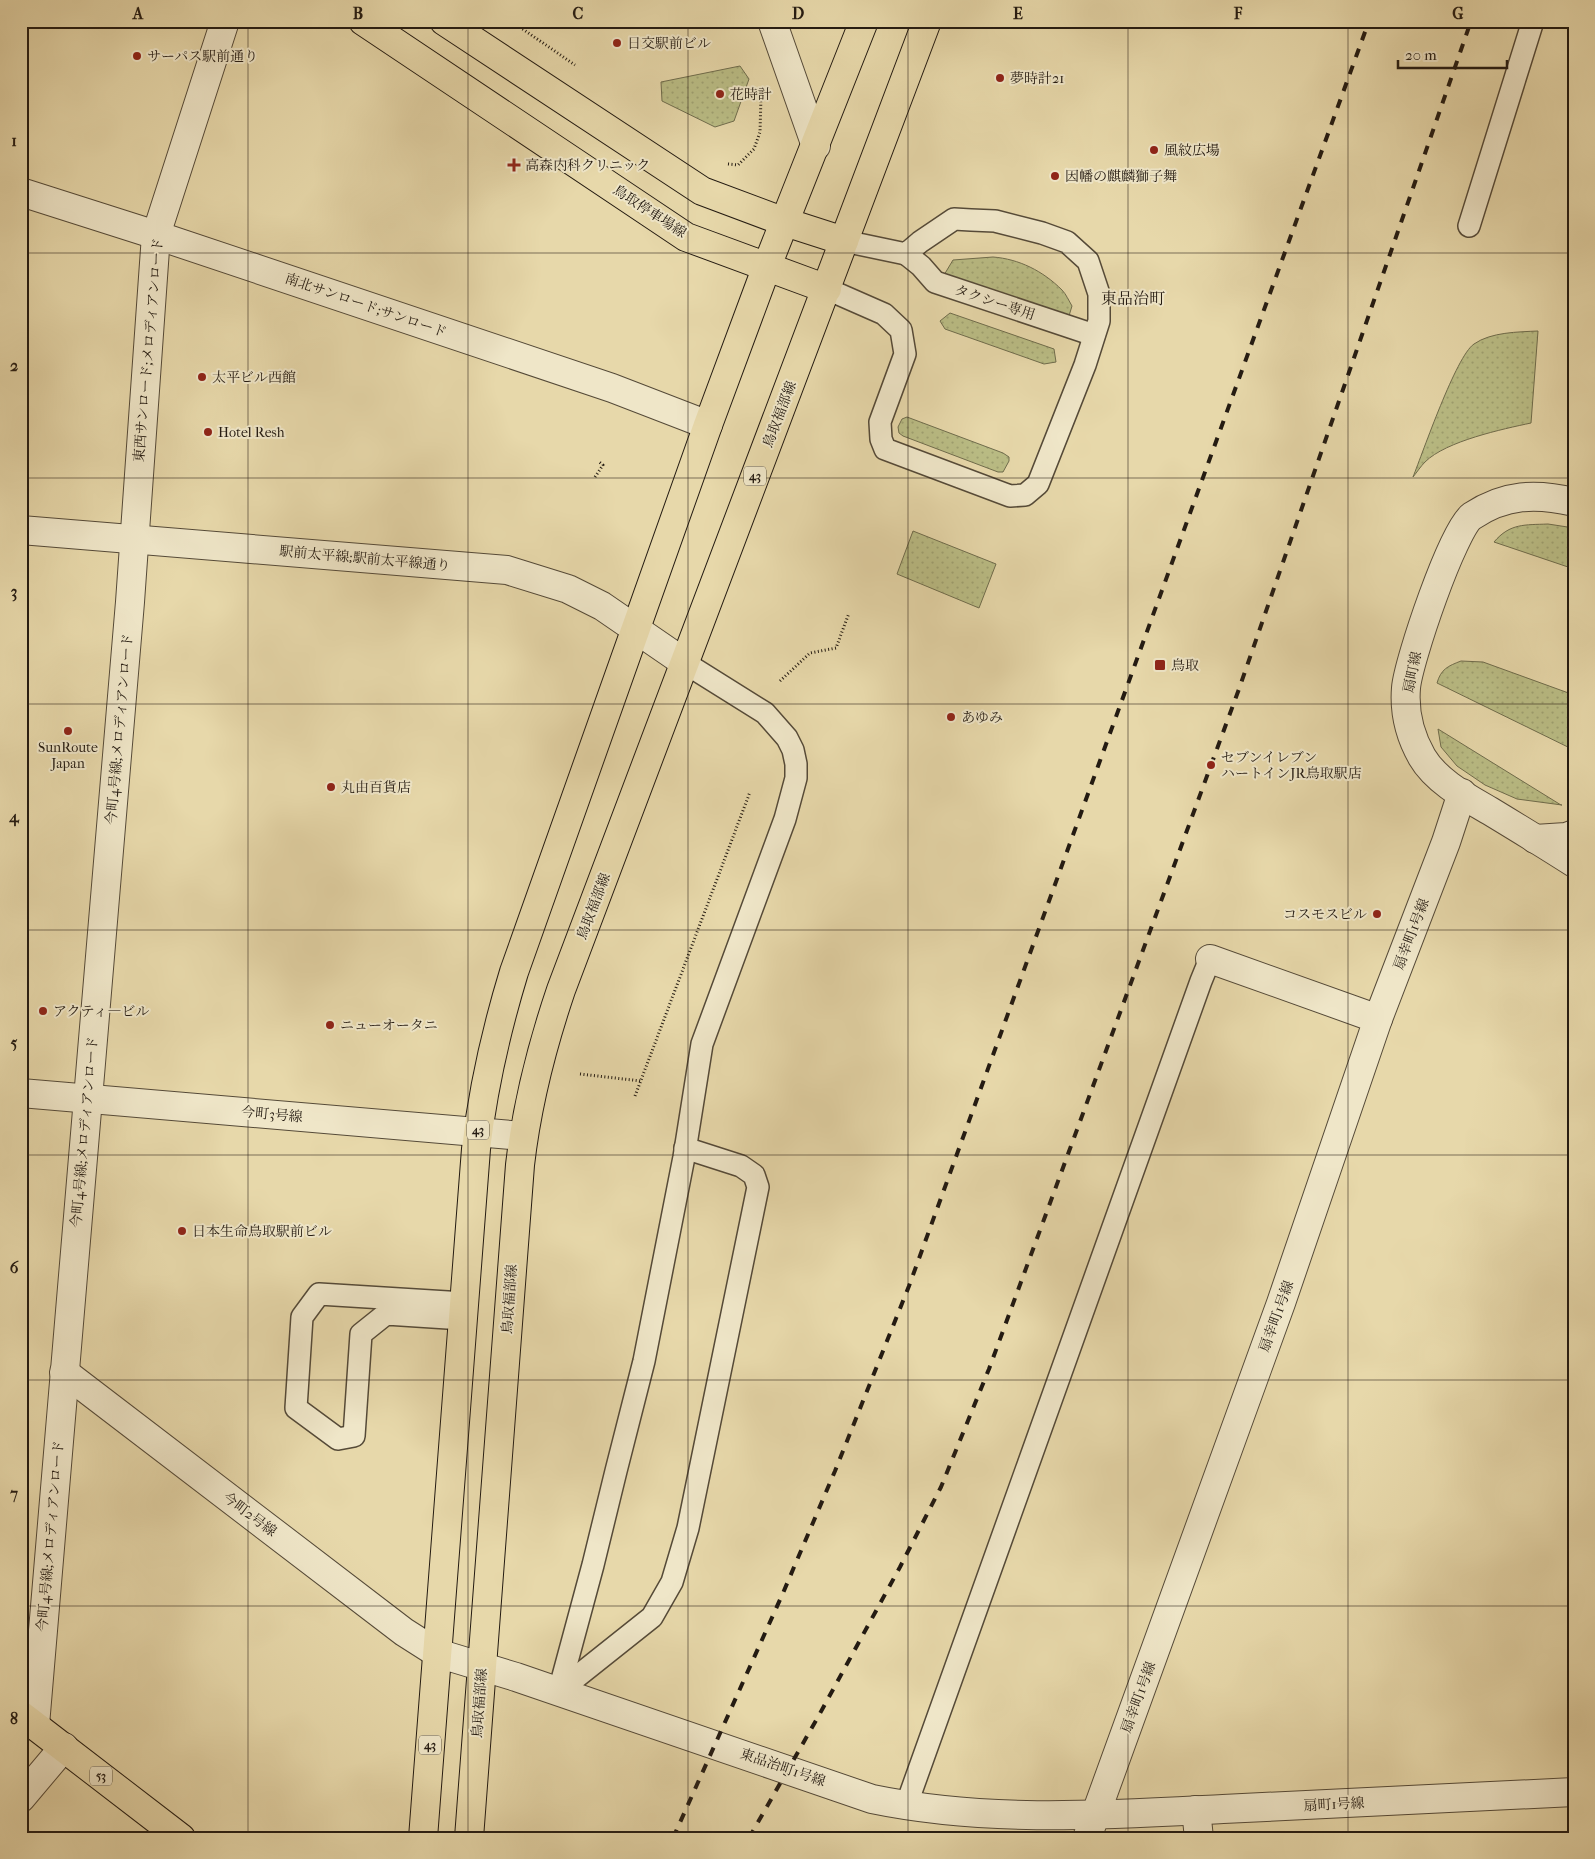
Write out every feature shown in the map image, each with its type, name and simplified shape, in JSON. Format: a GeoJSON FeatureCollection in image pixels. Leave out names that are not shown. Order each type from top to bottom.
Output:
{"type":"FeatureCollection","features":[{"type":"Feature","properties":{"kind":"main road","name":"鳥取停車場線"},"geometry":{"type":"LineString","coordinates":[[363,21],[686,236],[827,289]]}},
{"type":"Feature","properties":{"kind":"main road"},"geometry":{"type":"LineString","coordinates":[[444,21],[702,190],[785,222],[844,241]]}},
{"type":"Feature","properties":{"kind":"main road","name":"43"},"geometry":{"type":"LineString","coordinates":[[423,1838],[478,1132],[491,1052],[514,972],[708,425],[767,266],[864,21]]}},
{"type":"Feature","properties":{"kind":"main road","name":"鳥取福部線"},"geometry":{"type":"LineString","coordinates":[[469,1838],[517,1194],[523,1136],[535,1076],[552,1016],[927,21]]}},
{"type":"Feature","properties":{"kind":"main road","name":"53"},"geometry":{"type":"LineString","coordinates":[[28,1720],[181,1838]]}},
{"type":"Feature","properties":{"kind":"street","name":"東西サンロード;メロディアンロード"},"geometry":{"type":"LineString","coordinates":[[134,539],[156,235],[225,21]]}},
{"type":"Feature","properties":{"kind":"street"},"geometry":{"type":"LineString","coordinates":[[772,21],[816,146]]}},
{"type":"Feature","properties":{"kind":"street","name":"南北サンロード;サンロード"},"geometry":{"type":"LineString","coordinates":[[21,192],[156,235],[612,388],[708,425]]}},
{"type":"Feature","properties":{"kind":"street","name":"扇町線"},"geometry":{"type":"LineString","coordinates":[[1574,502],[1528,496],[1501,501],[1470,517],[1458,533],[1448,554],[1413,659],[1406,686],[1406,712],[1412,737],[1423,759],[1439,776],[1462,794],[1574,863]]}},
{"type":"Feature","properties":{"kind":"street","name":"駅前太平線;駅前太平線通り"},"geometry":{"type":"LineString","coordinates":[[21,530],[507,570],[568,589],[602,606],[685,663]]}},
{"type":"Feature","properties":{"kind":"street","name":"今町4号線;メロディアンロード"},"geometry":{"type":"LineString","coordinates":[[28,1720],[64,1372],[134,539]]}},
{"type":"Feature","properties":{"kind":"street","name":"扇幸町1号線"},"geometry":{"type":"LineString","coordinates":[[1091,1827],[1281,1302],[1378,1019],[1446,842],[1462,794]]}},
{"type":"Feature","properties":{"kind":"street"},"geometry":{"type":"LineString","coordinates":[[1535,839],[1566,837],[1574,834]]}},
{"type":"Feature","properties":{"kind":"street"},"geometry":{"type":"LineString","coordinates":[[1210,959],[1378,1019]]}},
{"type":"Feature","properties":{"kind":"street","name":"今町3号線"},"geometry":{"type":"LineString","coordinates":[[21,1093],[523,1136]]}},
{"type":"Feature","properties":{"kind":"street","name":"今町2号線"},"geometry":{"type":"LineString","coordinates":[[64,1372],[396,1626],[437,1653],[482,1667]]}},
{"type":"Feature","properties":{"kind":"street","name":"東品治町1号線"},"geometry":{"type":"LineString","coordinates":[[482,1667],[559,1691],[872,1799],[906,1806],[1006,1815],[1091,1827]]}},
{"type":"Feature","properties":{"kind":"street"},"geometry":{"type":"LineString","coordinates":[[21,1798],[64,1747]]}},
{"type":"Feature","properties":{"kind":"street","name":"扇町1号線"},"geometry":{"type":"LineString","coordinates":[[1091,1827],[1196,1810],[1574,1792]]}},
{"type":"Feature","properties":{"kind":"street"},"geometry":{"type":"LineString","coordinates":[[1196,1810],[1200,1838]]}},
{"type":"Feature","properties":{"kind":"lane"},"geometry":{"type":"LineString","coordinates":[[1469,226],[1533,21]]}},
{"type":"Feature","properties":{"kind":"lane"},"geometry":{"type":"LineString","coordinates":[[827,289],[884,314],[901,330],[905,354],[880,422],[880,439],[885,449],[1010,496],[1025,495],[1038,484],[1085,365],[1099,321],[1099,294],[1088,261],[1067,242],[1042,233],[995,221],[954,219],[906,254],[844,241]]}},
{"type":"Feature","properties":{"kind":"lane","name":"タクシー専用"},"geometry":{"type":"LineString","coordinates":[[906,254],[921,266],[935,282],[1094,335]]}},
{"type":"Feature","properties":{"kind":"lane"},"geometry":{"type":"LineString","coordinates":[[559,1691],[593,1566],[644,1361],[685,1148],[702,1044],[790,805],[796,778],[793,750],[787,738],[765,713],[685,663]]}},
{"type":"Feature","properties":{"kind":"lane"},"geometry":{"type":"LineString","coordinates":[[906,1806],[1210,959]]}},
{"type":"Feature","properties":{"kind":"lane"},"geometry":{"type":"LineString","coordinates":[[559,1691],[652,1617],[672,1582],[688,1528],[758,1187],[754,1175],[742,1166],[685,1148]]}},
{"type":"Feature","properties":{"kind":"lane"},"geometry":{"type":"LineString","coordinates":[[319,1294],[463,1311],[386,1314],[361,1334],[354,1436],[338,1439],[296,1408],[302,1317],[319,1294]]}},
{"type":"Feature","properties":{"kind":"path"},"geometry":{"type":"LineString","coordinates":[[511,21],[576,65]]}},
{"type":"Feature","properties":{"kind":"path"},"geometry":{"type":"LineString","coordinates":[[721,164],[738,165],[754,149],[760,132],[762,101],[760,91]]}},
{"type":"Feature","properties":{"kind":"path"},"geometry":{"type":"LineString","coordinates":[[595,477],[603,465],[598,462]]}},
{"type":"Feature","properties":{"kind":"path"},"geometry":{"type":"LineString","coordinates":[[780,681],[810,653],[836,648],[849,613]]}},
{"type":"Feature","properties":{"kind":"path"},"geometry":{"type":"LineString","coordinates":[[635,1096],[750,792]]}},
{"type":"Feature","properties":{"kind":"path"},"geometry":{"type":"LineString","coordinates":[[580,1074],[640,1081]]}},
{"type":"Feature","properties":{"kind":"green space"},"geometry":{"type":"Polygon","coordinates":[[[740,66],[749,79],[734,121],[715,127],[662,101],[661,82],[740,66]]]}},
{"type":"Feature","properties":{"kind":"green space"},"geometry":{"type":"Polygon","coordinates":[[[993,257],[1021,263],[1055,283],[1072,306],[1068,319],[944,275],[953,260],[993,257]]]}},
{"type":"Feature","properties":{"kind":"green space"},"geometry":{"type":"Polygon","coordinates":[[[950,313],[1054,349],[1056,362],[1044,364],[945,329],[940,321],[950,313]]]}},
{"type":"Feature","properties":{"kind":"green space"},"geometry":{"type":"Polygon","coordinates":[[[1538,331],[1531,423],[1475,437],[1446,448],[1425,462],[1413,477],[1449,385],[1467,352],[1474,344],[1488,337],[1505,333],[1538,331]]]}},
{"type":"Feature","properties":{"kind":"green space"},"geometry":{"type":"Polygon","coordinates":[[[907,417],[1003,453],[1009,457],[1009,461],[1003,472],[998,472],[903,436],[899,433],[898,427],[902,419],[907,417]]]}},
{"type":"Feature","properties":{"kind":"green space"},"geometry":{"type":"Polygon","coordinates":[[[1548,524],[1574,528],[1574,569],[1494,542],[1506,531],[1518,526],[1548,524]]]}},
{"type":"Feature","properties":{"kind":"green space"},"geometry":{"type":"Polygon","coordinates":[[[913,531],[996,564],[979,608],[897,574],[913,531]]]}},
{"type":"Feature","properties":{"kind":"green space"},"geometry":{"type":"Polygon","coordinates":[[[1461,661],[1483,662],[1574,695],[1574,750],[1437,683],[1441,674],[1446,669],[1461,661]]]}},
{"type":"Feature","properties":{"kind":"green space"},"geometry":{"type":"Polygon","coordinates":[[[1438,729],[1561,805],[1517,799],[1485,785],[1457,766],[1441,747],[1438,729]]]}},
{"type":"Feature","properties":{"kind":"railway"},"geometry":{"type":"LineString","coordinates":[[673,1838],[783,1593],[835,1471],[909,1286],[1369,21]]}},
{"type":"Feature","properties":{"kind":"railway"},"geometry":{"type":"LineString","coordinates":[[749,1838],[818,1717],[900,1567],[941,1487],[989,1369],[1239,689],[1471,21]]}},
{"type":"Feature","properties":{"kind":"place","name":"日交駅前ビル"},"geometry":{"type":"Point","coordinates":[617,43]}},
{"type":"Feature","properties":{"kind":"place","name":"サーパス駅前通り"},"geometry":{"type":"Point","coordinates":[137,56]}},
{"type":"Feature","properties":{"kind":"place","name":"夢時計21"},"geometry":{"type":"Point","coordinates":[1000,78]}},
{"type":"Feature","properties":{"kind":"place","name":"花時計"},"geometry":{"type":"Point","coordinates":[720,94]}},
{"type":"Feature","properties":{"kind":"place","name":"風紋広場"},"geometry":{"type":"Point","coordinates":[1154,150]}},
{"type":"Feature","properties":{"kind":"place","name":"高森内科クリニック"},"geometry":{"type":"Point","coordinates":[514,165]}},
{"type":"Feature","properties":{"kind":"place","name":"因幡の麒麟獅子舞"},"geometry":{"type":"Point","coordinates":[1055,176]}},
{"type":"Feature","properties":{"kind":"place","name":"太平ビル西館"},"geometry":{"type":"Point","coordinates":[202,377]}},
{"type":"Feature","properties":{"kind":"place","name":"Hotel Resh"},"geometry":{"type":"Point","coordinates":[208,432]}},
{"type":"Feature","properties":{"kind":"place","name":"鳥取"},"geometry":{"type":"Point","coordinates":[1160,665]}},
{"type":"Feature","properties":{"kind":"place","name":"あゆみ"},"geometry":{"type":"Point","coordinates":[951,717]}},
{"type":"Feature","properties":{"kind":"place","name":"SunRoute Japan"},"geometry":{"type":"Point","coordinates":[68,731]}},
{"type":"Feature","properties":{"kind":"place","name":"セブンイレブン ハートインJR鳥取駅店"},"geometry":{"type":"Point","coordinates":[1211,765]}},
{"type":"Feature","properties":{"kind":"place","name":"丸由百貨店"},"geometry":{"type":"Point","coordinates":[331,787]}},
{"type":"Feature","properties":{"kind":"place","name":"コスモスビル"},"geometry":{"type":"Point","coordinates":[1377,914]}},
{"type":"Feature","properties":{"kind":"place","name":"アクティ―ビル"},"geometry":{"type":"Point","coordinates":[43,1011]}},
{"type":"Feature","properties":{"kind":"place","name":"ニューオータニ"},"geometry":{"type":"Point","coordinates":[330,1025]}},
{"type":"Feature","properties":{"kind":"place","name":"日本生命鳥取駅前ビル"},"geometry":{"type":"Point","coordinates":[182,1231]}},
{"type":"Feature","properties":{"kind":"district","name":"東品治町"},"geometry":{"type":"Point","coordinates":[1133,298]}}]}
